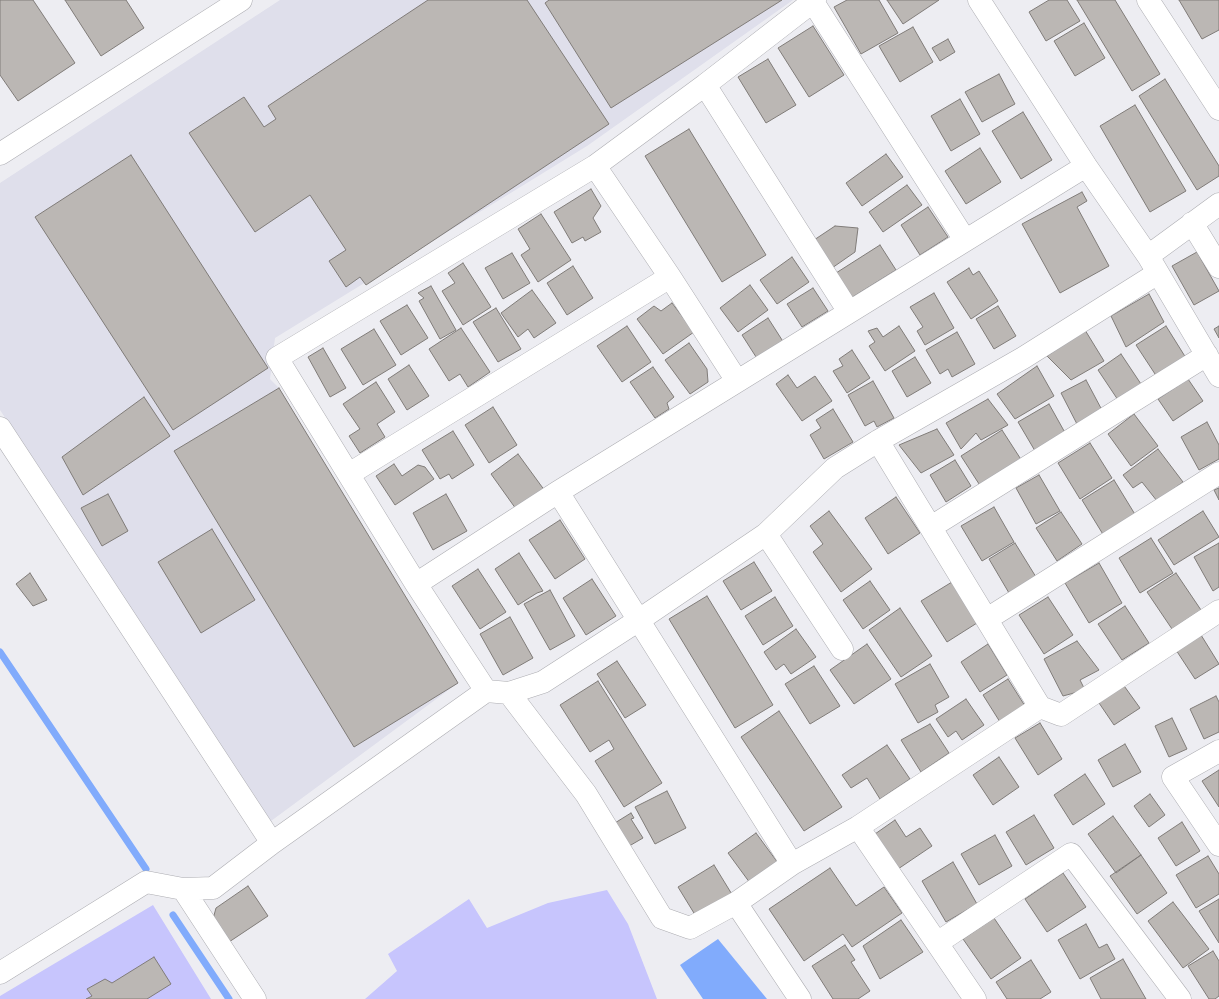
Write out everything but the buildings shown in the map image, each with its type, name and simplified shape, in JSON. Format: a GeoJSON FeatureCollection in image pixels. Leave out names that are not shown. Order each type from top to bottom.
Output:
{"type":"FeatureCollection","features":[{"type":"Feature","properties":{"kind":"street"},"geometry":{"type":"LineString","coordinates":[[0,154],[241,0]]}},
{"type":"Feature","properties":{"kind":"street"},"geometry":{"type":"LineString","coordinates":[[979,0],[1086,166],[1153,264],[1219,376]]}},
{"type":"Feature","properties":{"kind":"street"},"geometry":{"type":"LineString","coordinates":[[1148,0],[1219,109]]}},
{"type":"Feature","properties":{"kind":"street"},"geometry":{"type":"LineString","coordinates":[[486,691],[416,584],[350,474],[277,358],[595,166],[705,85],[814,1],[965,240]]}},
{"type":"Feature","properties":{"kind":"street"},"geometry":{"type":"LineString","coordinates":[[705,85],[849,312]]}},
{"type":"Feature","properties":{"kind":"street"},"geometry":{"type":"LineString","coordinates":[[595,166],[670,277],[737,381]]}},
{"type":"Feature","properties":{"kind":"street"},"geometry":{"type":"LineString","coordinates":[[416,584],[558,492],[1086,166]]}},
{"type":"Feature","properties":{"kind":"street"},"geometry":{"type":"LineString","coordinates":[[0,973],[146,882],[184,889],[213,888],[272,843],[486,691],[509,693],[543,682],[639,620],[766,534],[835,468],[878,440],[1023,358],[1153,264],[1192,222],[1219,204]]}},
{"type":"Feature","properties":{"kind":"street"},"geometry":{"type":"LineString","coordinates":[[1192,222],[1219,267]]}},
{"type":"Feature","properties":{"kind":"street"},"geometry":{"type":"LineString","coordinates":[[350,474],[670,277]]}},
{"type":"Feature","properties":{"kind":"street"},"geometry":{"type":"LineString","coordinates":[[931,527],[1207,355]]}},
{"type":"Feature","properties":{"kind":"street"},"geometry":{"type":"LineString","coordinates":[[0,428],[272,843]]}},
{"type":"Feature","properties":{"kind":"street"},"geometry":{"type":"LineString","coordinates":[[878,440],[1040,707],[1062,715],[1219,612]]}},
{"type":"Feature","properties":{"kind":"street"},"geometry":{"type":"LineString","coordinates":[[987,619],[1219,473]]}},
{"type":"Feature","properties":{"kind":"street"},"geometry":{"type":"LineString","coordinates":[[558,492],[792,864]]}},
{"type":"Feature","properties":{"kind":"street"},"geometry":{"type":"LineString","coordinates":[[766,534],[842,649]]}},
{"type":"Feature","properties":{"kind":"street"},"geometry":{"type":"LineString","coordinates":[[509,693],[586,794],[662,918],[690,928],[736,903],[792,864],[858,827],[1040,707]]}},
{"type":"Feature","properties":{"kind":"street"},"geometry":{"type":"LineString","coordinates":[[1219,751],[1173,777],[1219,845]]}},
{"type":"Feature","properties":{"kind":"street"},"geometry":{"type":"LineString","coordinates":[[858,827],[975,999]]}},
{"type":"Feature","properties":{"kind":"street"},"geometry":{"type":"LineString","coordinates":[[937,943],[1071,854],[1180,999]]}},
{"type":"Feature","properties":{"kind":"street"},"geometry":{"type":"LineString","coordinates":[[184,889],[255,999]]}},
{"type":"Feature","properties":{"kind":"street"},"geometry":{"type":"LineString","coordinates":[[736,903],[800,999]]}},
{"type":"Feature","properties":{"kind":"shaded area"},"geometry":{"type":"Polygon","coordinates":[[[280,0],[793,0],[587,146],[275,338],[270,379],[279,388],[458,683],[271,821],[0,410],[0,183],[280,0]]]}},
{"type":"Feature","properties":{"kind":"shaded area"},"geometry":{"type":"Polygon","coordinates":[[[607,890],[628,924],[657,999],[365,999],[397,971],[388,954],[469,899],[487,928],[548,903],[607,890]]]}},
{"type":"Feature","properties":{"kind":"shaded area"},"geometry":{"type":"Polygon","coordinates":[[[153,905],[211,999],[0,999],[0,996],[153,905]]]}},
{"type":"Feature","properties":{"kind":"shaded area"},"geometry":{"type":"Polygon","coordinates":[[[718,939],[767,999],[703,999],[680,965],[718,939]]]}},
{"type":"Feature","properties":{"kind":"waterway"},"geometry":{"type":"LineString","coordinates":[[0,652],[146,869]]}},
{"type":"Feature","properties":{"kind":"waterway"},"geometry":{"type":"LineString","coordinates":[[173,915],[229,999]]}}]}
